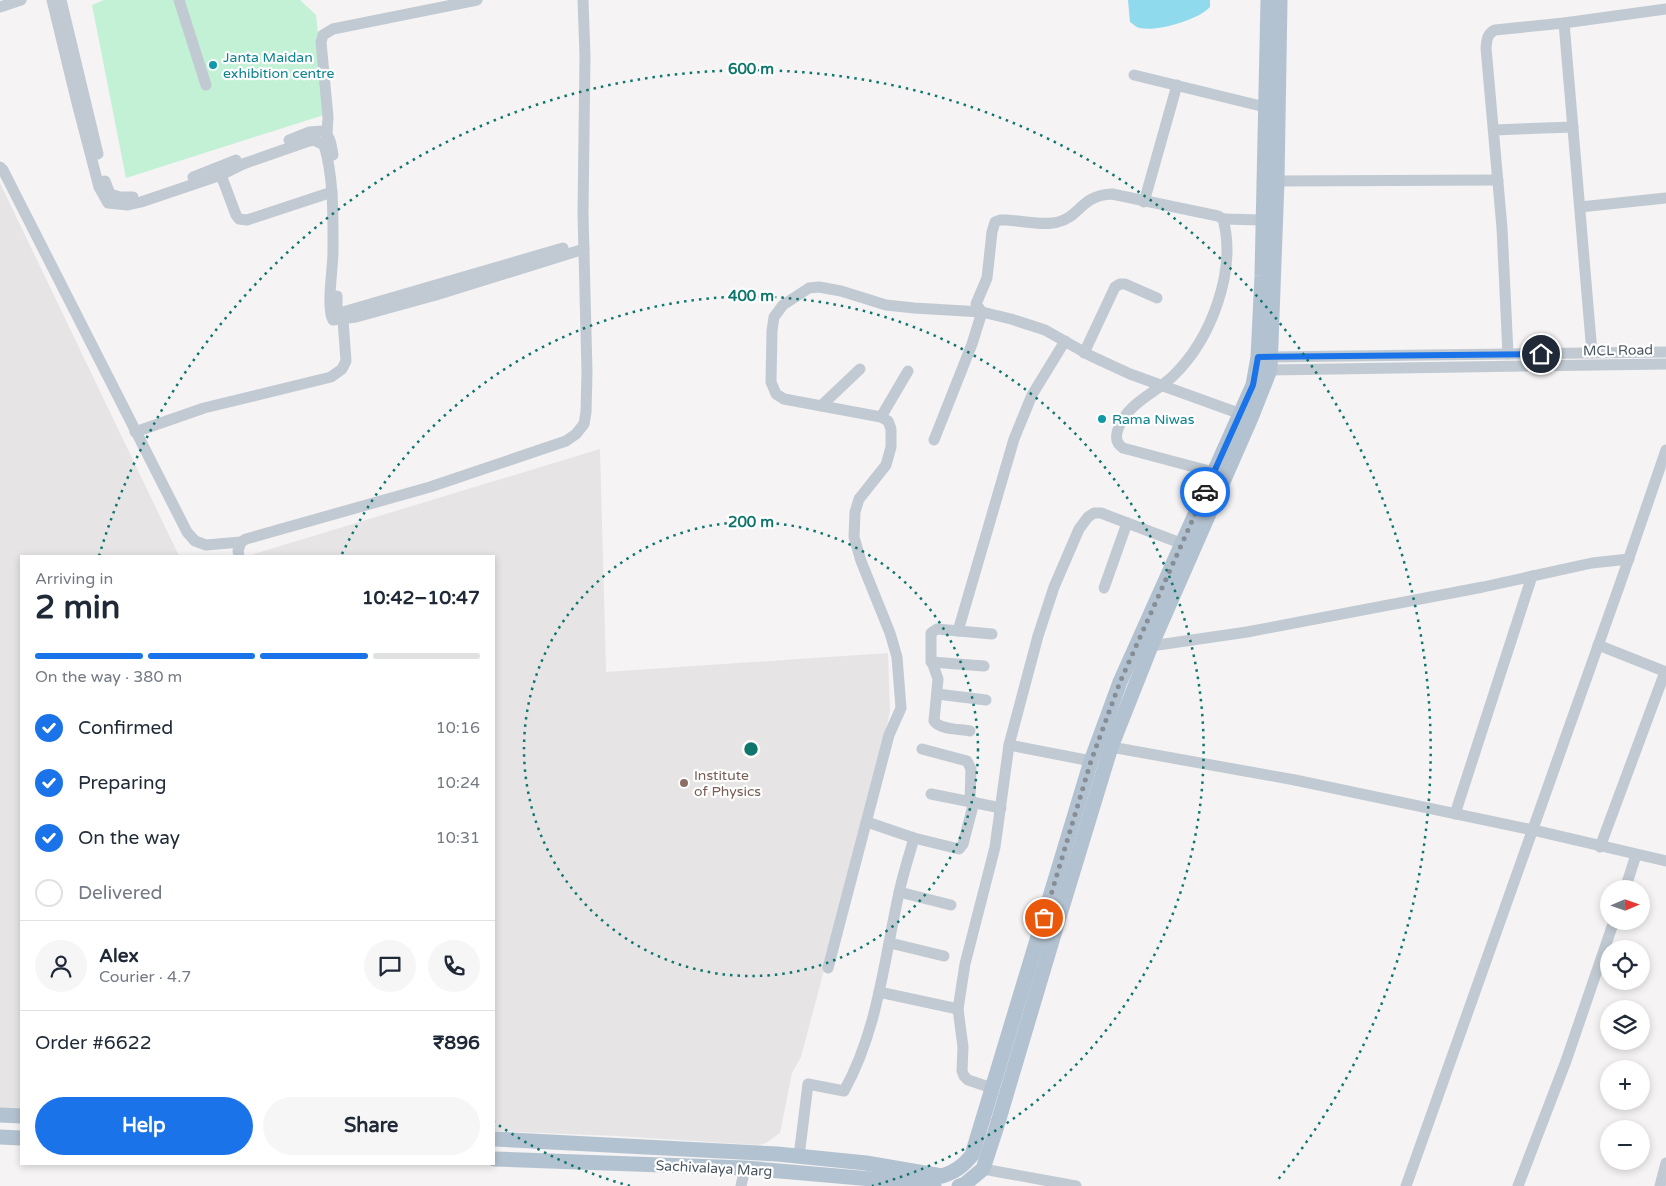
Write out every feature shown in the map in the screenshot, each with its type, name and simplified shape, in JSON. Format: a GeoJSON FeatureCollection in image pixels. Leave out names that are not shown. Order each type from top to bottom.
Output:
{"type":"FeatureCollection","features":[{"type":"Feature","properties":{"kind":"main road"},"geometry":{"type":"LineString","coordinates":[[495,1139],[769,1153],[866,1163],[942,1176],[951,1174],[964,1166],[972,1155],[1091,761],[1122,679],[1264,363],[1262,220],[1268,0]]}},
{"type":"Feature","properties":{"kind":"main road"},"geometry":{"type":"LineString","coordinates":[[959,1186],[965,1184],[983,1169],[1111,747],[1151,646],[1251,418],[1264,363],[1276,180],[1280,0]]}},
{"type":"Feature","properties":{"kind":"main road"},"geometry":{"type":"LineString","coordinates":[[1122,679],[1136,685]]}},
{"type":"Feature","properties":{"kind":"main road"},"geometry":{"type":"LineString","coordinates":[[0,1115],[20,1116]]}},
{"type":"Feature","properties":{"kind":"main road"},"geometry":{"type":"LineString","coordinates":[[0,1138],[20,1138]]}},
{"type":"Feature","properties":{"kind":"main road"},"geometry":{"type":"LineString","coordinates":[[767,1170],[769,1153]]}},
{"type":"Feature","properties":{"kind":"main road","name":"Sachivalaya Marg"},"geometry":{"type":"LineString","coordinates":[[495,1159],[745,1168],[830,1181],[934,1186]]}},
{"type":"Feature","properties":{"kind":"street"},"geometry":{"type":"LineString","coordinates":[[0,7],[21,0]]}},
{"type":"Feature","properties":{"kind":"street"},"geometry":{"type":"LineString","coordinates":[[52,0],[76,103],[99,186],[108,203],[128,205],[141,202],[222,175],[243,164],[314,140],[320,141],[324,145],[332,192],[331,316],[333,320],[343,320],[436,295],[584,245]]}},
{"type":"Feature","properties":{"kind":"street"},"geometry":{"type":"LineString","coordinates":[[61,0],[104,179],[110,194],[133,197],[309,132],[322,130],[327,134],[330,140],[338,205],[339,245],[336,303],[338,311],[343,312],[584,245]]}},
{"type":"Feature","properties":{"kind":"street"},"geometry":{"type":"LineString","coordinates":[[179,0],[206,86]]}},
{"type":"Feature","properties":{"kind":"street"},"geometry":{"type":"LineString","coordinates":[[327,134],[328,117],[322,42],[324,35],[333,29],[422,5],[477,0]]}},
{"type":"Feature","properties":{"kind":"street"},"geometry":{"type":"LineString","coordinates":[[0,167],[187,532],[195,541],[206,545],[241,542],[430,487],[566,441],[576,434],[584,424],[586,412],[586,372],[584,245],[585,56],[583,0]]}},
{"type":"Feature","properties":{"kind":"street"},"geometry":{"type":"LineString","coordinates":[[1508,354],[1506,292],[1486,48],[1487,36],[1495,30],[1666,9]]}},
{"type":"Feature","properties":{"kind":"street"},"geometry":{"type":"LineString","coordinates":[[1564,23],[1592,353]]}},
{"type":"Feature","properties":{"kind":"street"},"geometry":{"type":"LineString","coordinates":[[1134,75],[1265,107]]}},
{"type":"Feature","properties":{"kind":"street"},"geometry":{"type":"LineString","coordinates":[[1144,202],[1178,85]]}},
{"type":"Feature","properties":{"kind":"street"},"geometry":{"type":"LineString","coordinates":[[1494,130],[1573,128]]}},
{"type":"Feature","properties":{"kind":"street"},"geometry":{"type":"LineString","coordinates":[[222,175],[236,215],[242,220],[332,192]]}},
{"type":"Feature","properties":{"kind":"street"},"geometry":{"type":"LineString","coordinates":[[1276,180],[1498,180]]}},
{"type":"Feature","properties":{"kind":"street"},"geometry":{"type":"LineString","coordinates":[[982,312],[976,304],[987,278],[992,232],[996,222],[1000,220],[1058,222],[1069,218],[1087,201],[1100,195],[1112,194],[1218,216],[1223,219],[1262,220]]}},
{"type":"Feature","properties":{"kind":"street"},"geometry":{"type":"LineString","coordinates":[[1580,207],[1666,198]]}},
{"type":"Feature","properties":{"kind":"street"},"geometry":{"type":"LineString","coordinates":[[1214,472],[1123,448],[1118,445],[1116,436],[1124,418],[1185,364],[1214,314],[1226,266],[1227,236],[1223,219]]}},
{"type":"Feature","properties":{"kind":"street"},"geometry":{"type":"LineString","coordinates":[[1084,353],[1115,287],[1125,284],[1157,298]]}},
{"type":"Feature","properties":{"kind":"street"},"geometry":{"type":"LineString","coordinates":[[828,968],[889,736],[900,708],[897,657],[890,633],[861,561],[854,537],[855,512],[860,499],[886,466],[891,429],[888,421],[881,417],[784,399],[776,394],[771,382],[772,331],[774,317],[783,304],[809,288],[819,287],[841,291],[886,305],[982,312],[1045,330],[1084,353],[1130,374],[1241,414]]}},
{"type":"Feature","properties":{"kind":"street"},"geometry":{"type":"LineString","coordinates":[[934,440],[972,344],[982,312]]}},
{"type":"Feature","properties":{"kind":"street"},"geometry":{"type":"LineString","coordinates":[[135,432],[204,408],[331,377],[342,369],[346,360],[343,320]]}},
{"type":"Feature","properties":{"kind":"street"},"geometry":{"type":"LineString","coordinates":[[958,631],[1014,439],[1032,395],[1065,341]]}},
{"type":"Feature","properties":{"kind":"street","name":"MCL Road"},"geometry":{"type":"LineString","coordinates":[[1264,363],[1508,354],[1666,352]]}},
{"type":"Feature","properties":{"kind":"street","name":"MCL Road"},"geometry":{"type":"LineString","coordinates":[[1264,363],[1666,364]]}},
{"type":"Feature","properties":{"kind":"street"},"geometry":{"type":"LineString","coordinates":[[821,406],[860,369]]}},
{"type":"Feature","properties":{"kind":"street"},"geometry":{"type":"LineString","coordinates":[[881,417],[908,371]]}},
{"type":"Feature","properties":{"kind":"street"},"geometry":{"type":"LineString","coordinates":[[1406,1186],[1666,450]]}},
{"type":"Feature","properties":{"kind":"street"},"geometry":{"type":"LineString","coordinates":[[992,1088],[968,1080],[964,1076],[962,1071],[963,1047],[958,1009],[965,964],[995,847],[1009,745],[1038,636],[1054,587],[1079,529],[1088,517],[1094,513],[1101,513],[1183,544]]}},
{"type":"Feature","properties":{"kind":"street"},"geometry":{"type":"LineString","coordinates":[[1104,588],[1127,523]]}},
{"type":"Feature","properties":{"kind":"street"},"geometry":{"type":"LineString","coordinates":[[239,555],[241,542]]}},
{"type":"Feature","properties":{"kind":"street"},"geometry":{"type":"LineString","coordinates":[[1151,646],[1247,632],[1483,587],[1592,563],[1628,559]]}},
{"type":"Feature","properties":{"kind":"street"},"geometry":{"type":"LineString","coordinates":[[1455,814],[1532,576]]}},
{"type":"Feature","properties":{"kind":"street"},"geometry":{"type":"LineString","coordinates":[[970,730],[936,725],[933,718],[938,679],[931,662],[930,638],[934,630],[992,634]]}},
{"type":"Feature","properties":{"kind":"street"},"geometry":{"type":"LineString","coordinates":[[1598,646],[1666,672],[1600,847]]}},
{"type":"Feature","properties":{"kind":"street"},"geometry":{"type":"LineString","coordinates":[[931,662],[984,666]]}},
{"type":"Feature","properties":{"kind":"street"},"geometry":{"type":"LineString","coordinates":[[937,694],[986,700]]}},
{"type":"Feature","properties":{"kind":"street"},"geometry":{"type":"LineString","coordinates":[[1009,745],[1091,761]]}},
{"type":"Feature","properties":{"kind":"street"},"geometry":{"type":"LineString","coordinates":[[1111,747],[1295,780],[1533,830],[1666,862]]}},
{"type":"Feature","properties":{"kind":"street"},"geometry":{"type":"LineString","coordinates":[[867,822],[914,838],[959,849],[963,844],[972,801],[971,769],[967,761],[922,750]]}},
{"type":"Feature","properties":{"kind":"street"},"geometry":{"type":"LineString","coordinates":[[931,794],[1001,808]]}},
{"type":"Feature","properties":{"kind":"street"},"geometry":{"type":"LineString","coordinates":[[799,1156],[808,1084],[844,1091],[854,1074],[863,1050],[879,992],[899,892],[914,838]]}},
{"type":"Feature","properties":{"kind":"street"},"geometry":{"type":"LineString","coordinates":[[1628,880],[1636,855]]}},
{"type":"Feature","properties":{"kind":"street"},"geometry":{"type":"LineString","coordinates":[[899,892],[951,905]]}},
{"type":"Feature","properties":{"kind":"street"},"geometry":{"type":"LineString","coordinates":[[1518,1186],[1566,1061],[1611,930]]}},
{"type":"Feature","properties":{"kind":"street"},"geometry":{"type":"LineString","coordinates":[[890,943],[944,956]]}},
{"type":"Feature","properties":{"kind":"street"},"geometry":{"type":"LineString","coordinates":[[879,992],[958,1009]]}},
{"type":"Feature","properties":{"kind":"street"},"geometry":{"type":"LineString","coordinates":[[1660,1186],[1666,1163]]}},
{"type":"Feature","properties":{"kind":"street"},"geometry":{"type":"LineString","coordinates":[[741,1186],[745,1168]]}},
{"type":"Feature","properties":{"kind":"street"},"geometry":{"type":"LineString","coordinates":[[983,1169],[1076,1186]]}},
{"type":"Feature","properties":{"kind":"shaded area"},"geometry":{"type":"Polygon","coordinates":[[[0,183],[179,555],[20,555],[20,1114],[0,1113],[0,183]]]}},
{"type":"Feature","properties":{"kind":"shaded area","name":"Institute of Physics"},"geometry":{"type":"Polygon","coordinates":[[[600,449],[606,672],[888,653],[890,711],[880,759],[801,1057],[792,1073],[780,1133],[766,1143],[758,1145],[495,1131],[495,555],[254,554],[600,449]]]}},
{"type":"Feature","properties":{"kind":"green space","name":"Janta Maidan exhibition centre"},"geometry":{"type":"Polygon","coordinates":[[[104,0],[300,0],[316,15],[327,114],[126,178],[92,5],[104,0]]]}},
{"type":"Feature","properties":{"kind":"water"},"geometry":{"type":"Polygon","coordinates":[[[1128,0],[1210,0],[1210,7],[1204,12],[1177,24],[1147,29],[1138,27],[1130,22],[1128,0]]]}},
{"type":"Feature","properties":{"kind":"way so far"},"geometry":{"type":"LineString","coordinates":[[1044,918],[1091,761],[1120,682],[1205,492]]}},
{"type":"Feature","properties":{"kind":"place","name":"Janta Maidan exhibition centre"},"geometry":{"type":"Point","coordinates":[213,65]}},
{"type":"Feature","properties":{"kind":"place","name":"Rama Niwas"},"geometry":{"type":"Point","coordinates":[1102,419]}},
{"type":"Feature","properties":{"kind":"place","name":"Institute of Physics"},"geometry":{"type":"Point","coordinates":[684,783]}},
{"type":"Feature","properties":{"kind":"route"},"geometry":{"type":"LineString","coordinates":[[1205,492],[1253,385],[1258,357],[1541,354]]}}]}
